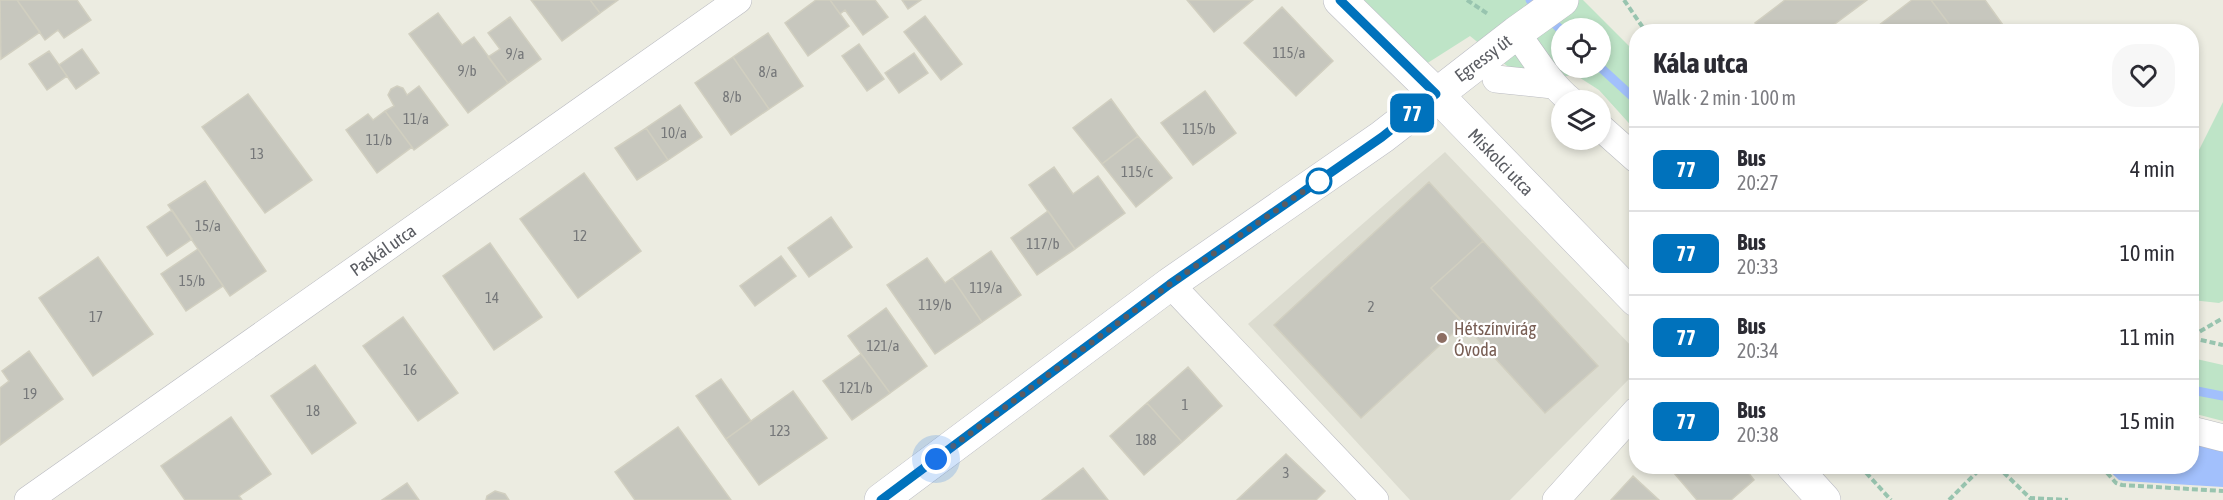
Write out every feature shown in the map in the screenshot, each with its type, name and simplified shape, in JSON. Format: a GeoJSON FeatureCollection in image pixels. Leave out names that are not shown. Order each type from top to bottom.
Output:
{"type":"FeatureCollection","features":[{"type":"Feature","properties":{"kind":"street","name":"Paskál utca"},"geometry":{"type":"LineString","coordinates":[[28,500],[738,0]]}},
{"type":"Feature","properties":{"kind":"street","name":"Miskolci utca"},"geometry":{"type":"LineString","coordinates":[[1340,0],[1436,94],[1629,293]]}},
{"type":"Feature","properties":{"kind":"street","name":"Egressy út"},"geometry":{"type":"LineString","coordinates":[[881,500],[1170,284],[1382,137],[1562,0]]}},
{"type":"Feature","properties":{"kind":"street"},"geometry":{"type":"LineString","coordinates":[[1519,31],[1560,90]]}},
{"type":"Feature","properties":{"kind":"street"},"geometry":{"type":"LineString","coordinates":[[1496,79],[1551,91]]}},
{"type":"Feature","properties":{"kind":"street"},"geometry":{"type":"LineString","coordinates":[[1611,137],[1629,153]]}},
{"type":"Feature","properties":{"kind":"street"},"geometry":{"type":"LineString","coordinates":[[1170,284],[1375,500]]}},
{"type":"Feature","properties":{"kind":"street"},"geometry":{"type":"LineString","coordinates":[[1556,500],[1629,419]]}},
{"type":"Feature","properties":{"kind":"street"},"geometry":{"type":"LineString","coordinates":[[2199,432],[2223,438]]}},
{"type":"Feature","properties":{"kind":"street"},"geometry":{"type":"LineString","coordinates":[[1800,474],[1824,500]]}},
{"type":"Feature","properties":{"kind":"path"},"geometry":{"type":"LineString","coordinates":[[1624,0],[1640,24]]}},
{"type":"Feature","properties":{"kind":"path"},"geometry":{"type":"LineString","coordinates":[[2199,333],[2223,318]]}},
{"type":"Feature","properties":{"kind":"path"},"geometry":{"type":"LineString","coordinates":[[2199,339],[2223,345]]}},
{"type":"Feature","properties":{"kind":"path"},"geometry":{"type":"LineString","coordinates":[[1867,474],[1891,500]]}},
{"type":"Feature","properties":{"kind":"path"},"geometry":{"type":"LineString","coordinates":[[1949,500],[1975,474]]}},
{"type":"Feature","properties":{"kind":"path"},"geometry":{"type":"LineString","coordinates":[[2006,474],[2030,498],[2068,500]]}},
{"type":"Feature","properties":{"kind":"path"},"geometry":{"type":"LineString","coordinates":[[2108,474],[2116,483],[2122,485],[2223,491]]}},
{"type":"Feature","properties":{"kind":"shaded area","name":"Hétszínvirág Óvoda"},"geometry":{"type":"Polygon","coordinates":[[[1445,152],[1629,344],[1629,379],[1510,500],[1410,500],[1248,324],[1445,152]]]}},
{"type":"Feature","properties":{"kind":"green space"},"geometry":{"type":"Polygon","coordinates":[[[1362,0],[1583,0],[1601,18],[1551,18],[1551,78],[1560,78],[1532,86],[1470,36],[1426,64],[1362,0]]]}},
{"type":"Feature","properties":{"kind":"green space"},"geometry":{"type":"Polygon","coordinates":[[[1611,28],[1629,46],[1629,123],[1611,103],[1611,90],[1599,90],[1580,78],[1611,78],[1611,28]]]}},
{"type":"Feature","properties":{"kind":"green space"},"geometry":{"type":"Polygon","coordinates":[[[2223,102],[2223,301],[2219,303],[2199,301],[2199,150],[2223,102]]]}},
{"type":"Feature","properties":{"kind":"green space"},"geometry":{"type":"Polygon","coordinates":[[[2199,360],[2223,365],[2223,421],[2199,415],[2199,360]]]}},
{"type":"Feature","properties":{"kind":"water"},"geometry":{"type":"Polygon","coordinates":[[[2199,443],[2223,449],[2223,487],[2119,480],[2113,474],[2199,474],[2199,443]]]}},
{"type":"Feature","properties":{"kind":"building"},"geometry":{"type":"Polygon","coordinates":[[[0,0],[17,0],[40,32],[1,59],[0,0]]]}},
{"type":"Feature","properties":{"kind":"building"},"geometry":{"type":"Polygon","coordinates":[[[17,0],[77,0],[91,20],[64,38],[58,30],[45,40],[17,0]]]}},
{"type":"Feature","properties":{"kind":"building"},"geometry":{"type":"Polygon","coordinates":[[[531,0],[590,0],[600,13],[562,41],[531,0]]]}},
{"type":"Feature","properties":{"kind":"building"},"geometry":{"type":"Polygon","coordinates":[[[590,0],[618,0],[600,13],[590,0]]]}},
{"type":"Feature","properties":{"kind":"building"},"geometry":{"type":"Polygon","coordinates":[[[816,0],[830,0],[849,26],[808,56],[785,23],[816,0]]]}},
{"type":"Feature","properties":{"kind":"building"},"geometry":{"type":"Polygon","coordinates":[[[830,0],[875,0],[888,17],[863,35],[845,10],[840,14],[830,0]]]}},
{"type":"Feature","properties":{"kind":"building"},"geometry":{"type":"Polygon","coordinates":[[[902,0],[921,0],[908,9],[902,0]]]}},
{"type":"Feature","properties":{"kind":"building"},"geometry":{"type":"Polygon","coordinates":[[[1187,0],[1253,0],[1214,32],[1187,0]]]}},
{"type":"Feature","properties":{"kind":"building"},"geometry":{"type":"Polygon","coordinates":[[[1785,0],[1867,0],[1835,24],[1755,23],[1785,0]]]}},
{"type":"Feature","properties":{"kind":"building"},"geometry":{"type":"Polygon","coordinates":[[[1912,0],[1931,0],[1949,24],[1880,24],[1912,0]]]}},
{"type":"Feature","properties":{"kind":"building"},"geometry":{"type":"Polygon","coordinates":[[[1931,0],[1985,0],[2002,24],[1949,24],[1931,0]]]}},
{"type":"Feature","properties":{"kind":"building"},"geometry":{"type":"Polygon","coordinates":[[[1282,7],[1333,61],[1296,96],[1244,43],[1282,7]]]}},
{"type":"Feature","properties":{"kind":"building"},"geometry":{"type":"Polygon","coordinates":[[[438,13],[462,45],[474,37],[508,83],[468,113],[409,34],[438,13]]]}},
{"type":"Feature","properties":{"kind":"building"},"geometry":{"type":"Polygon","coordinates":[[[925,16],[962,64],[941,80],[904,32],[925,16]]]}},
{"type":"Feature","properties":{"kind":"building"},"geometry":{"type":"Polygon","coordinates":[[[510,17],[541,59],[508,83],[488,57],[500,49],[488,33],[510,17]]]}},
{"type":"Feature","properties":{"kind":"building"},"geometry":{"type":"Polygon","coordinates":[[[768,33],[803,86],[769,109],[733,57],[768,33]]]}},
{"type":"Feature","properties":{"kind":"building"},"geometry":{"type":"Polygon","coordinates":[[[859,44],[884,79],[867,91],[842,56],[859,44]]]}},
{"type":"Feature","properties":{"kind":"building"},"geometry":{"type":"Polygon","coordinates":[[[82,49],[99,73],[76,89],[59,65],[82,49]]]}},
{"type":"Feature","properties":{"kind":"building"},"geometry":{"type":"Polygon","coordinates":[[[49,51],[67,76],[47,90],[29,64],[49,51]]]}},
{"type":"Feature","properties":{"kind":"building"},"geometry":{"type":"Polygon","coordinates":[[[914,53],[928,73],[899,93],[885,73],[914,53]]]}},
{"type":"Feature","properties":{"kind":"building"},"geometry":{"type":"Polygon","coordinates":[[[733,57],[769,109],[731,135],[695,83],[733,57]]]}},
{"type":"Feature","properties":{"kind":"building"},"geometry":{"type":"Polygon","coordinates":[[[397,86],[403,88],[407,95],[419,86],[448,125],[414,150],[385,111],[394,106],[388,95],[391,89],[397,86]]]}},
{"type":"Feature","properties":{"kind":"building"},"geometry":{"type":"Polygon","coordinates":[[[1205,91],[1236,133],[1193,165],[1161,123],[1205,91]]]}},
{"type":"Feature","properties":{"kind":"building"},"geometry":{"type":"Polygon","coordinates":[[[248,94],[312,180],[265,213],[202,127],[248,94]]]}},
{"type":"Feature","properties":{"kind":"building"},"geometry":{"type":"Polygon","coordinates":[[[1111,99],[1138,136],[1102,164],[1073,128],[1111,99]]]}},
{"type":"Feature","properties":{"kind":"building"},"geometry":{"type":"Polygon","coordinates":[[[680,105],[702,137],[668,160],[646,128],[680,105]]]}},
{"type":"Feature","properties":{"kind":"building"},"geometry":{"type":"Polygon","coordinates":[[[385,111],[412,147],[377,173],[346,130],[368,114],[373,120],[385,111]]]}},
{"type":"Feature","properties":{"kind":"building"},"geometry":{"type":"Polygon","coordinates":[[[646,128],[668,160],[637,180],[615,148],[646,128]]]}},
{"type":"Feature","properties":{"kind":"building"},"geometry":{"type":"Polygon","coordinates":[[[1138,136],[1172,178],[1136,207],[1102,164],[1138,136]]]}},
{"type":"Feature","properties":{"kind":"building"},"geometry":{"type":"Polygon","coordinates":[[[1054,167],[1073,194],[1098,176],[1125,213],[1075,249],[1029,185],[1054,167]]]}},
{"type":"Feature","properties":{"kind":"building"},"geometry":{"type":"Polygon","coordinates":[[[584,173],[641,251],[578,298],[520,219],[584,173]]]}},
{"type":"Feature","properties":{"kind":"building"},"geometry":{"type":"Polygon","coordinates":[[[205,181],[266,271],[230,296],[168,205],[205,181]]]}},
{"type":"Feature","properties":{"kind":"building"},"geometry":{"type":"Polygon","coordinates":[[[1429,182],[1483,241],[1431,288],[1464,323],[1361,418],[1274,325],[1429,182]]]}},
{"type":"Feature","properties":{"kind":"building"},"geometry":{"type":"Polygon","coordinates":[[[172,210],[192,239],[167,256],[147,227],[172,210]]]}},
{"type":"Feature","properties":{"kind":"building"},"geometry":{"type":"Polygon","coordinates":[[[1048,211],[1075,249],[1037,275],[1011,238],[1048,211]]]}},
{"type":"Feature","properties":{"kind":"building"},"geometry":{"type":"Polygon","coordinates":[[[831,217],[852,247],[809,277],[788,248],[831,217]]]}},
{"type":"Feature","properties":{"kind":"building"},"geometry":{"type":"Polygon","coordinates":[[[1483,241],[1598,366],[1545,413],[1431,288],[1483,241]]]}},
{"type":"Feature","properties":{"kind":"building"},"geometry":{"type":"Polygon","coordinates":[[[490,243],[542,317],[494,350],[443,276],[490,243]]]}},
{"type":"Feature","properties":{"kind":"building"},"geometry":{"type":"Polygon","coordinates":[[[198,249],[223,286],[186,311],[161,274],[198,249]]]}},
{"type":"Feature","properties":{"kind":"building"},"geometry":{"type":"Polygon","coordinates":[[[991,251],[1021,295],[982,322],[952,278],[991,251]]]}},
{"type":"Feature","properties":{"kind":"building"},"geometry":{"type":"Polygon","coordinates":[[[781,256],[796,276],[755,306],[740,286],[781,256]]]}},
{"type":"Feature","properties":{"kind":"building"},"geometry":{"type":"Polygon","coordinates":[[[98,257],[153,334],[93,376],[39,298],[98,257]]]}},
{"type":"Feature","properties":{"kind":"building"},"geometry":{"type":"Polygon","coordinates":[[[927,258],[945,283],[952,278],[982,322],[935,354],[887,285],[927,258]]]}},
{"type":"Feature","properties":{"kind":"building"},"geometry":{"type":"Polygon","coordinates":[[[886,308],[927,366],[890,393],[848,336],[886,308]]]}},
{"type":"Feature","properties":{"kind":"building"},"geometry":{"type":"Polygon","coordinates":[[[403,317],[458,393],[418,421],[363,346],[403,317]]]}},
{"type":"Feature","properties":{"kind":"building"},"geometry":{"type":"Polygon","coordinates":[[[29,351],[63,399],[0,445],[0,388],[9,381],[2,371],[29,351]]]}},
{"type":"Feature","properties":{"kind":"building"},"geometry":{"type":"Polygon","coordinates":[[[861,354],[890,393],[852,420],[823,381],[861,354]]]}},
{"type":"Feature","properties":{"kind":"building"},"geometry":{"type":"Polygon","coordinates":[[[315,365],[356,423],[312,454],[271,396],[315,365]]]}},
{"type":"Feature","properties":{"kind":"building"},"geometry":{"type":"Polygon","coordinates":[[[1188,367],[1222,406],[1182,442],[1147,403],[1188,367]]]}},
{"type":"Feature","properties":{"kind":"building"},"geometry":{"type":"Polygon","coordinates":[[[721,379],[751,421],[726,439],[696,396],[721,379]]]}},
{"type":"Feature","properties":{"kind":"building"},"geometry":{"type":"Polygon","coordinates":[[[793,391],[827,438],[759,485],[726,439],[793,391]]]}},
{"type":"Feature","properties":{"kind":"building"},"geometry":{"type":"Polygon","coordinates":[[[1147,403],[1182,442],[1144,475],[1110,436],[1147,403]]]}},
{"type":"Feature","properties":{"kind":"building"},"geometry":{"type":"Polygon","coordinates":[[[231,417],[271,474],[239,496],[242,500],[185,500],[161,466],[231,417]]]}},
{"type":"Feature","properties":{"kind":"building"},"geometry":{"type":"Polygon","coordinates":[[[678,427],[731,500],[635,500],[615,472],[678,427]]]}},
{"type":"Feature","properties":{"kind":"building"},"geometry":{"type":"Polygon","coordinates":[[[1286,454],[1325,491],[1316,500],[1237,500],[1286,454]]]}},
{"type":"Feature","properties":{"kind":"building"},"geometry":{"type":"Polygon","coordinates":[[[1083,468],[1108,500],[1042,500],[1083,468]]]}},
{"type":"Feature","properties":{"kind":"building"},"geometry":{"type":"Polygon","coordinates":[[[1675,474],[1749,474],[1754,480],[1731,500],[1697,500],[1675,474]]]}},
{"type":"Feature","properties":{"kind":"building"},"geometry":{"type":"Polygon","coordinates":[[[1633,476],[1659,500],[1611,500],[1633,476]]]}},
{"type":"Feature","properties":{"kind":"building"},"geometry":{"type":"Polygon","coordinates":[[[407,483],[419,500],[382,500],[407,483]]]}},
{"type":"Feature","properties":{"kind":"building"},"geometry":{"type":"Polygon","coordinates":[[[495,491],[505,494],[509,500],[486,500],[487,496],[495,491]]]}},
{"type":"Feature","properties":{"kind":"waterway"},"geometry":{"type":"LineString","coordinates":[[1530,0],[1551,20]]}},
{"type":"Feature","properties":{"kind":"waterway"},"geometry":{"type":"LineString","coordinates":[[1611,77],[1629,94]]}},
{"type":"Feature","properties":{"kind":"waterway"},"geometry":{"type":"LineString","coordinates":[[2199,391],[2223,396]]}},
{"type":"Feature","properties":{"kind":"bus line","name":"77"},"geometry":{"type":"LineString","coordinates":[[881,500],[1170,284],[1382,137],[1436,94],[1340,0]]}},
{"type":"Feature","properties":{"kind":"place","name":"Hétszínvirág Óvoda"},"geometry":{"type":"Point","coordinates":[1442,338]}},
{"type":"Feature","properties":{"kind":"route"},"geometry":{"type":"LineString","coordinates":[[936,459],[1170,284],[1324,177],[1319,181]]}}]}
